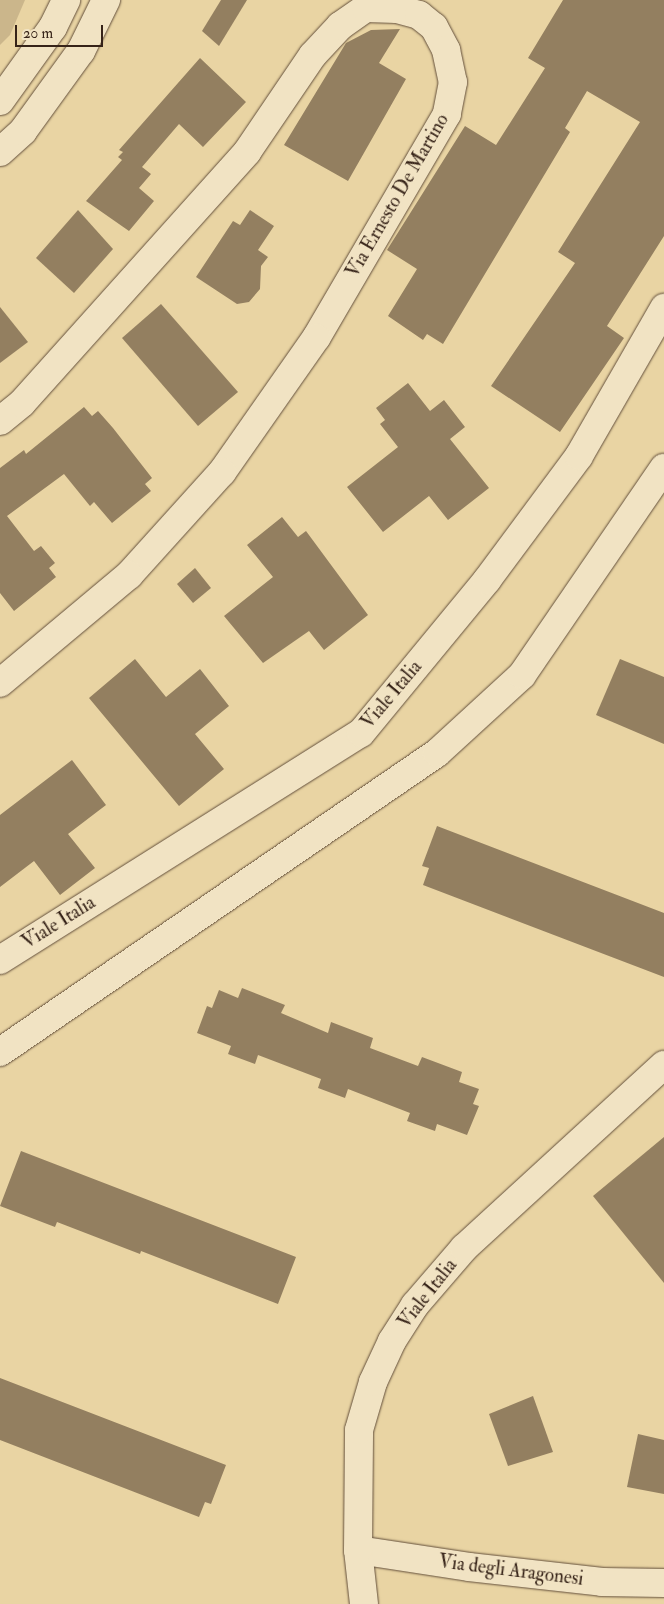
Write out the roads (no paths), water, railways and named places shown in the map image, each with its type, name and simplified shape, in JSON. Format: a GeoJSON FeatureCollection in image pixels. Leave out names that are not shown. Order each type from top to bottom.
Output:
{"type":"FeatureCollection","features":[{"type":"Feature","properties":{"kind":"street"},"geometry":{"type":"LineString","coordinates":[[0,101],[53,27],[66,0]]}},
{"type":"Feature","properties":{"kind":"street"},"geometry":{"type":"LineString","coordinates":[[0,152],[23,131],[81,51],[106,0]]}},
{"type":"Feature","properties":{"kind":"street","name":"Via Ernesto De Martino"},"geometry":{"type":"LineString","coordinates":[[0,420],[22,403],[247,152],[313,55],[340,26],[366,8],[397,9],[419,15],[434,27],[446,50],[453,82],[447,114],[316,338],[222,472],[129,575],[0,683]]}},
{"type":"Feature","properties":{"kind":"street","name":"Viale Italia"},"geometry":{"type":"LineString","coordinates":[[0,960],[361,733],[487,580],[579,456],[664,308]]}},
{"type":"Feature","properties":{"kind":"street"},"geometry":{"type":"LineString","coordinates":[[0,1052],[437,753],[522,675],[664,468]]}},
{"type":"Feature","properties":{"kind":"street","name":"Viale Italia"},"geometry":{"type":"LineString","coordinates":[[364,1604],[358,1550],[359,1430],[373,1382],[415,1305],[464,1248],[664,1065]]}},
{"type":"Feature","properties":{"kind":"street","name":"Via degli Aragonesi"},"geometry":{"type":"LineString","coordinates":[[358,1550],[469,1567],[602,1582],[664,1583]]}}]}
